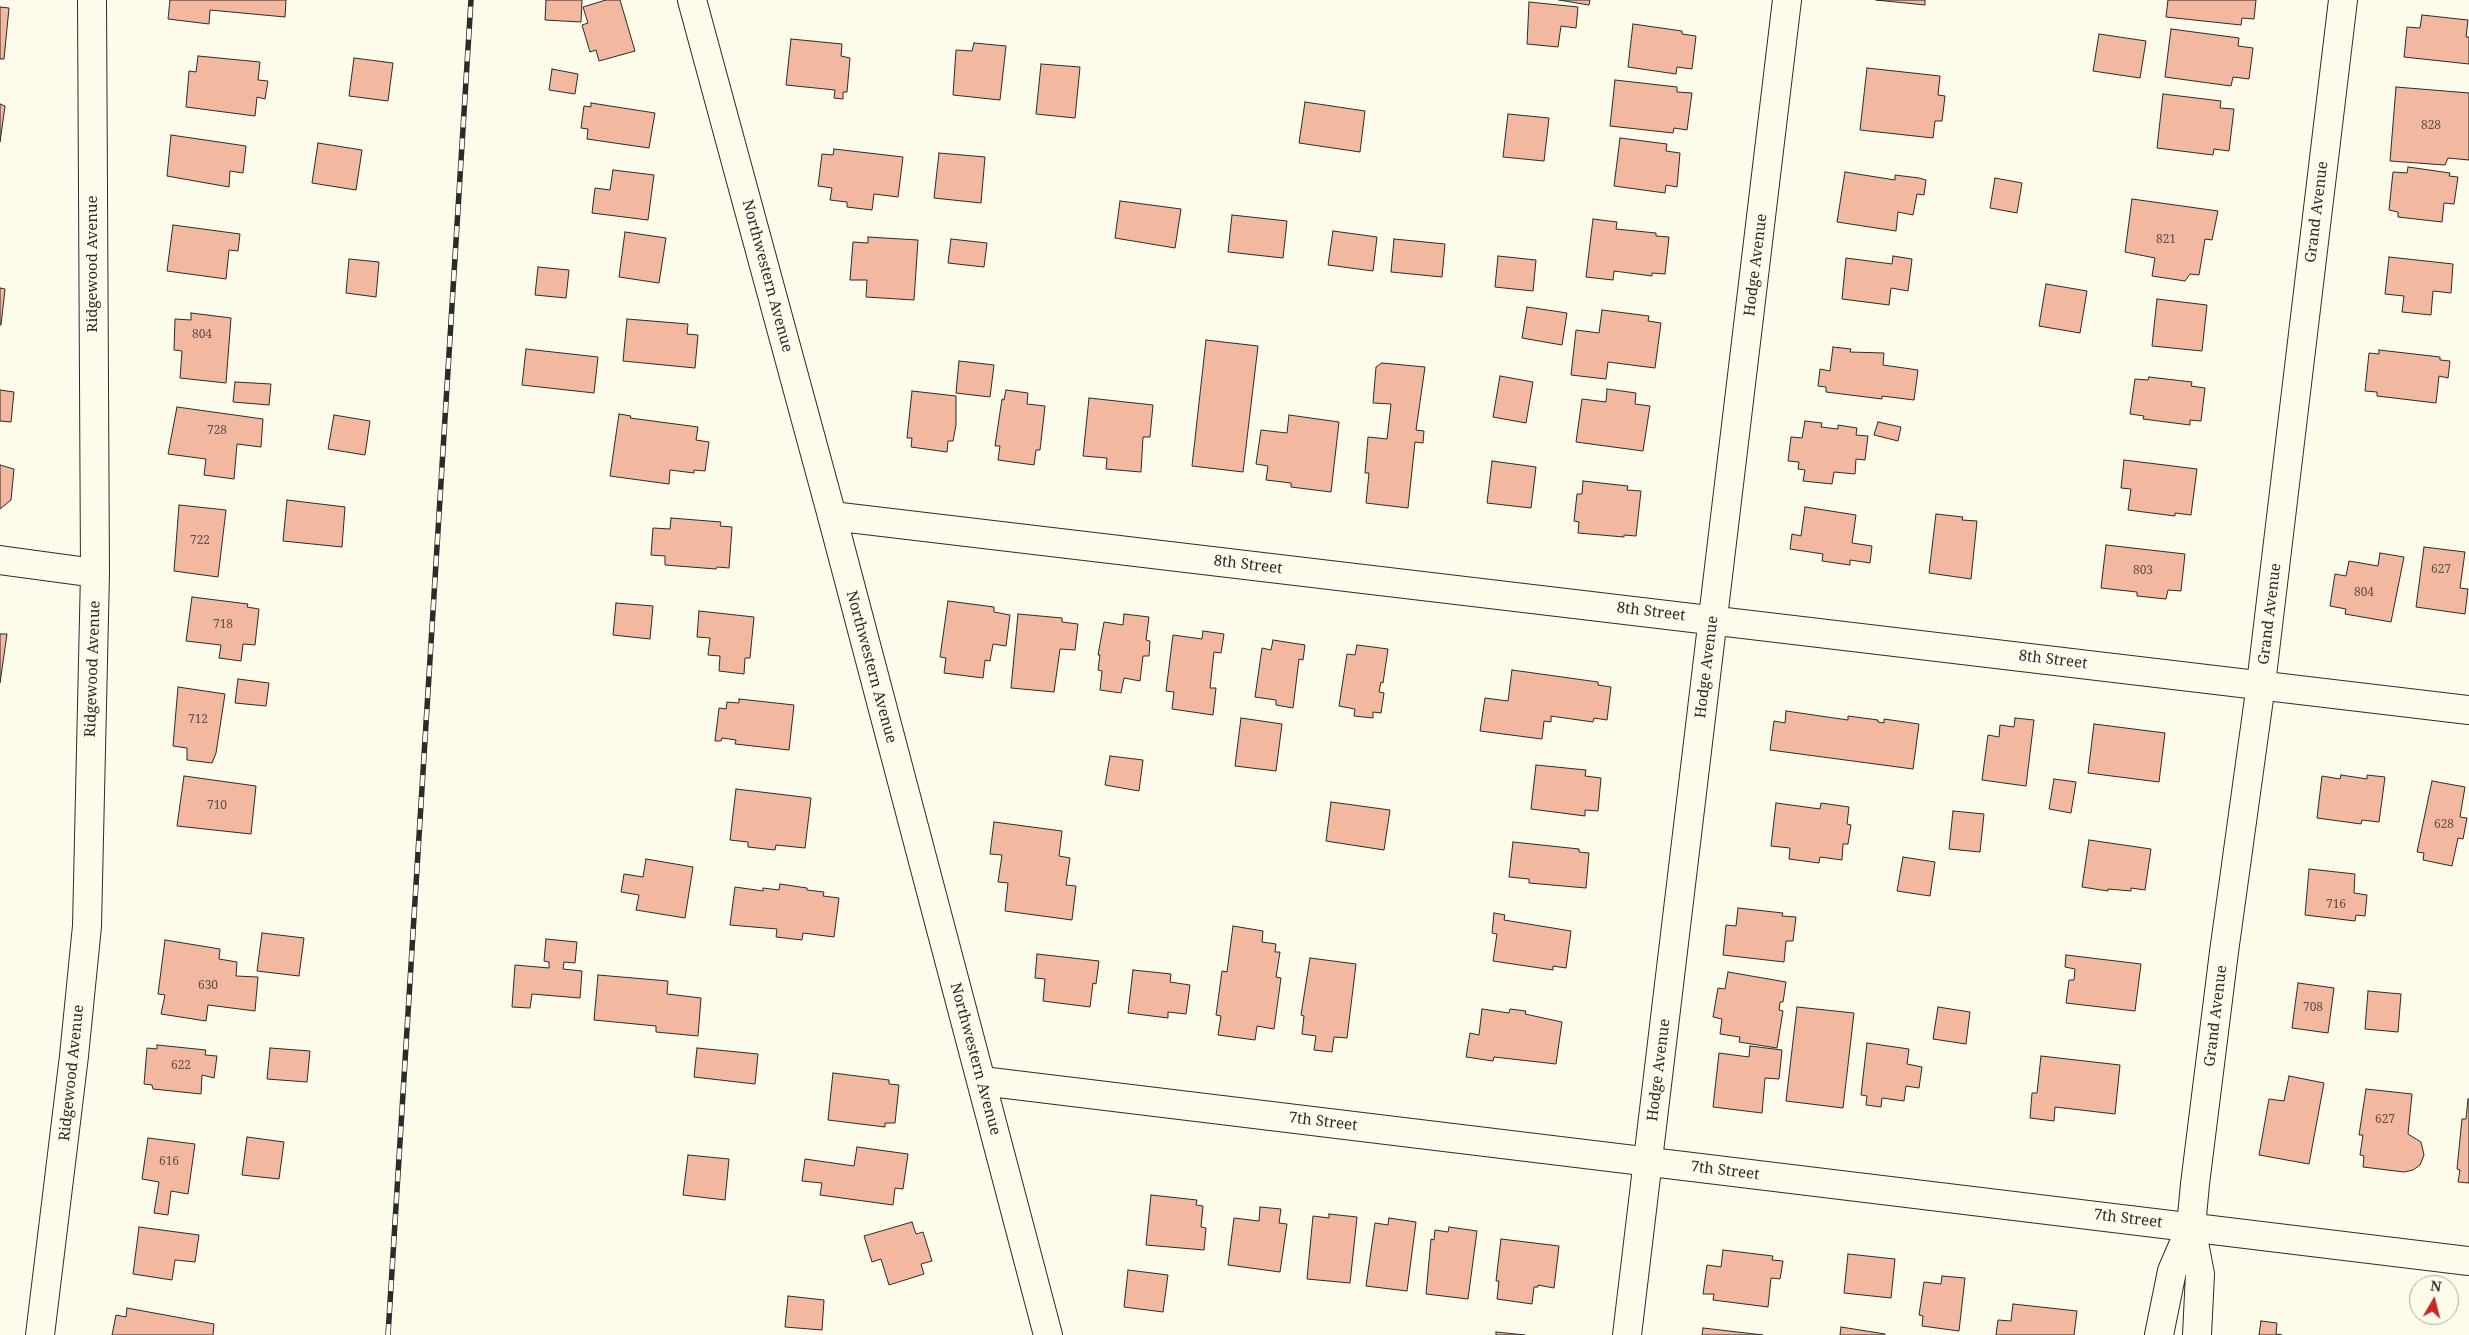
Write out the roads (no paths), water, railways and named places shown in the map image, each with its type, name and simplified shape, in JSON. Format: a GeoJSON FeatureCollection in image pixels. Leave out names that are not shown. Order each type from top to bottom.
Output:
{"type":"FeatureCollection","features":[{"type":"Feature","properties":{"kind":"street","name":"Ridgewood Avenue"},"geometry":{"type":"LineString","coordinates":[[40,1335],[74,1056],[87,926],[95,573],[92,0]]}},
{"type":"Feature","properties":{"kind":"street","name":"Northwestern Avenue"},"geometry":{"type":"LineString","coordinates":[[692,0],[832,516],[1048,1335]]}},
{"type":"Feature","properties":{"kind":"street","name":"Hodge Avenue"},"geometry":{"type":"LineString","coordinates":[[1627,1335],[1788,0]]}},
{"type":"Feature","properties":{"kind":"street","name":"Grand Avenue"},"geometry":{"type":"LineString","coordinates":[[2159,1335],[2172,1271],[2191,1227],[2222,971],[2261,684],[2343,0]]}},
{"type":"Feature","properties":{"kind":"street","name":"8th Street"},"geometry":{"type":"LineString","coordinates":[[832,516],[2469,710]]}},
{"type":"Feature","properties":{"kind":"street"},"geometry":{"type":"LineString","coordinates":[[0,560],[95,573]]}},
{"type":"Feature","properties":{"kind":"street","name":"7th Street"},"geometry":{"type":"LineString","coordinates":[[982,1081],[2469,1261]]}},
{"type":"Feature","properties":{"kind":"street","name":"Grand Avenue"},"geometry":{"type":"LineString","coordinates":[[2191,1227],[2200,1274],[2197,1335]]}},
{"type":"Feature","properties":{"kind":"railway"},"geometry":{"type":"LineString","coordinates":[[388,1335],[471,0]]}}]}
